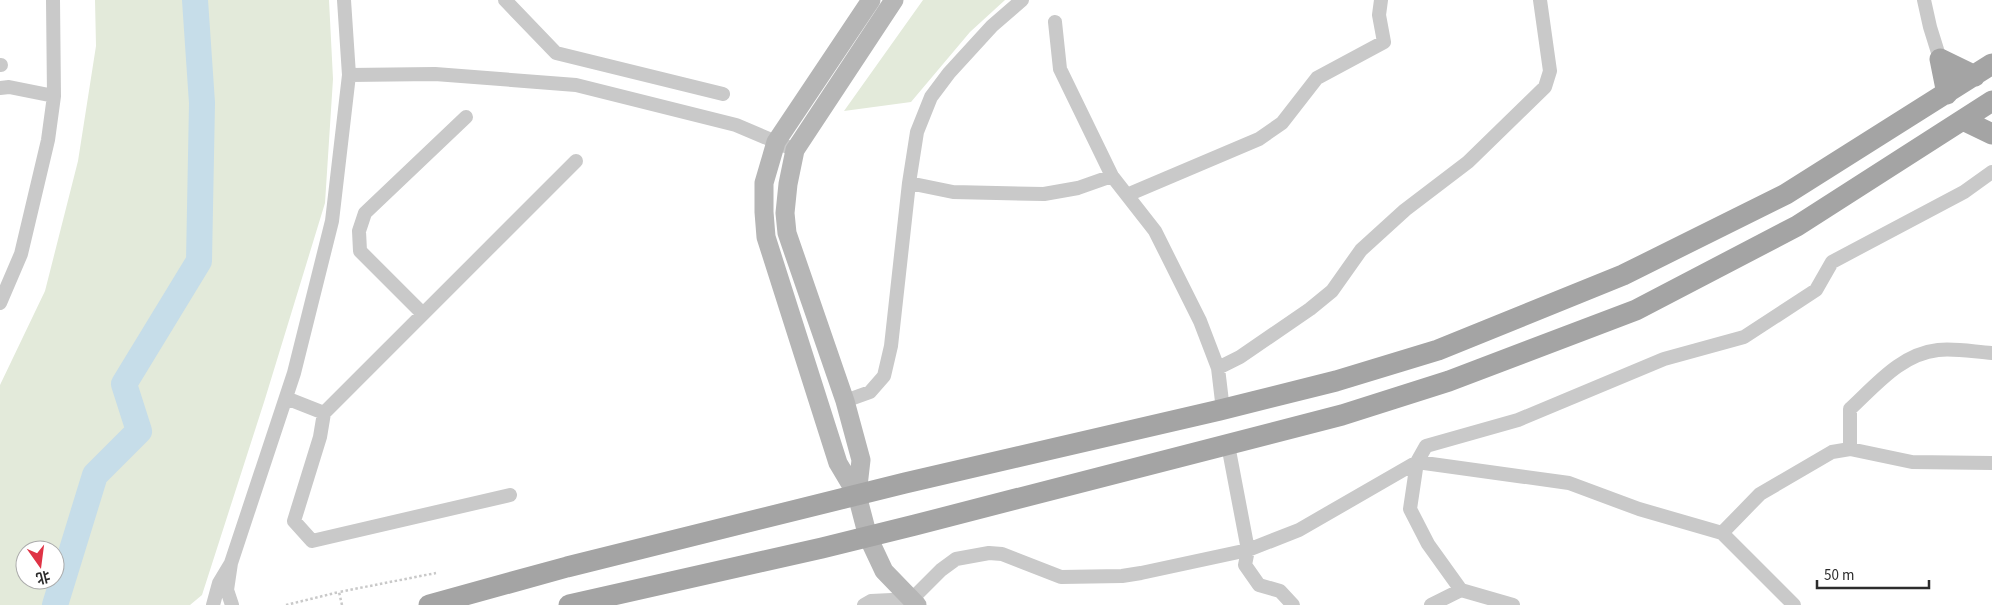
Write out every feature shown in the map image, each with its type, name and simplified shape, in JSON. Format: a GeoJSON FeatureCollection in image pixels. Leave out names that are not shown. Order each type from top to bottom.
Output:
{"type":"FeatureCollection","features":[{"type":"Feature","properties":{"kind":"main road"},"geometry":{"type":"LineString","coordinates":[[871,0],[776,142],[764,183],[764,212],[766,237],[838,463],[857,495],[868,537],[884,570],[915,602]]}},
{"type":"Feature","properties":{"kind":"main road"},"geometry":{"type":"LineString","coordinates":[[857,495],[862,460],[845,401],[787,233],[785,212],[795,150],[894,0]]}},
{"type":"Feature","properties":{"kind":"main road"},"geometry":{"type":"LineString","coordinates":[[1940,59],[1974,76]]}},
{"type":"Feature","properties":{"kind":"main road"},"geometry":{"type":"LineString","coordinates":[[1940,59],[1947,94]]}},
{"type":"Feature","properties":{"kind":"main road"},"geometry":{"type":"LineString","coordinates":[[429,605],[567,567],[857,495],[1223,410],[1336,381],[1438,350],[1622,275],[1786,194],[1992,64]]}},
{"type":"Feature","properties":{"kind":"main road"},"geometry":{"type":"LineString","coordinates":[[569,605],[868,537],[1342,415],[1449,381],[1636,310],[1797,226],[1992,101]]}},
{"type":"Feature","properties":{"kind":"main road"},"geometry":{"type":"LineString","coordinates":[[1962,120],[1992,134]]}},
{"type":"Feature","properties":{"kind":"street"},"geometry":{"type":"LineString","coordinates":[[0,303],[21,254],[48,140],[54,96],[53,0]]}},
{"type":"Feature","properties":{"kind":"street"},"geometry":{"type":"LineString","coordinates":[[232,605],[227,590],[231,563],[286,398],[332,220],[349,75],[344,0]]}},
{"type":"Feature","properties":{"kind":"street"},"geometry":{"type":"LineString","coordinates":[[505,0],[556,52],[723,94]]}},
{"type":"Feature","properties":{"kind":"street"},"geometry":{"type":"LineString","coordinates":[[845,401],[870,392],[884,376],[891,346],[909,182],[917,132],[931,97],[992,26],[1022,0]]}},
{"type":"Feature","properties":{"kind":"street"},"geometry":{"type":"LineString","coordinates":[[1127,195],[1259,139],[1282,123],[1317,78],[1384,42],[1379,15],[1381,0]]}},
{"type":"Feature","properties":{"kind":"street"},"geometry":{"type":"LineString","coordinates":[[1218,368],[1240,357],[1310,309],[1332,291],[1361,250],[1405,210],[1468,162],[1545,88],[1550,71],[1540,0]]}},
{"type":"Feature","properties":{"kind":"street"},"geometry":{"type":"LineString","coordinates":[[1924,0],[1940,59]]}},
{"type":"Feature","properties":{"kind":"street"},"geometry":{"type":"LineString","coordinates":[[1055,22],[1060,69],[1112,176],[1155,231],[1200,321],[1218,368],[1223,410]]}},
{"type":"Feature","properties":{"kind":"street"},"geometry":{"type":"LineString","coordinates":[[349,75],[435,74],[576,85],[736,125],[795,150]]}},
{"type":"Feature","properties":{"kind":"street"},"geometry":{"type":"LineString","coordinates":[[0,88],[9,87],[54,96]]}},
{"type":"Feature","properties":{"kind":"street"},"geometry":{"type":"LineString","coordinates":[[423,314],[360,251],[359,231],[365,213],[466,117]]}},
{"type":"Feature","properties":{"kind":"street"},"geometry":{"type":"LineString","coordinates":[[510,495],[312,541],[294,521],[320,437],[324,413],[576,161]]}},
{"type":"Feature","properties":{"kind":"street"},"geometry":{"type":"LineString","coordinates":[[1513,605],[1461,590],[1428,544],[1410,509],[1417,462],[1426,446],[1518,420],[1664,359],[1744,337],[1816,290],[1832,262],[1964,192],[1992,172]]}},
{"type":"Feature","properties":{"kind":"street"},"geometry":{"type":"LineString","coordinates":[[909,182],[953,192],[1044,194],[1078,188],[1112,176]]}},
{"type":"Feature","properties":{"kind":"street"},"geometry":{"type":"LineString","coordinates":[[1850,449],[1850,409],[1893,369],[1917,355],[1939,350],[1992,353]]}},
{"type":"Feature","properties":{"kind":"street"},"geometry":{"type":"LineString","coordinates":[[286,398],[324,413]]}},
{"type":"Feature","properties":{"kind":"street"},"geometry":{"type":"LineString","coordinates":[[1228,445],[1248,550],[1245,565],[1259,585],[1280,591],[1293,605]]}},
{"type":"Feature","properties":{"kind":"street"},"geometry":{"type":"LineString","coordinates":[[1722,533],[1760,494],[1832,452],[1850,449],[1912,462],[1992,463]]}},
{"type":"Feature","properties":{"kind":"street"},"geometry":{"type":"LineString","coordinates":[[864,605],[871,602],[915,602],[941,570],[956,559],[988,552],[1002,554],[1061,577],[1122,576],[1248,550],[1298,530],[1417,462],[1569,483],[1639,509],[1722,533],[1794,605]]}},
{"type":"Feature","properties":{"kind":"street"},"geometry":{"type":"LineString","coordinates":[[213,605],[219,583],[231,563]]}},
{"type":"Feature","properties":{"kind":"street"},"geometry":{"type":"LineString","coordinates":[[1431,605],[1461,590]]}},
{"type":"Feature","properties":{"kind":"path"},"geometry":{"type":"LineString","coordinates":[[286,605],[339,592],[436,573]]}},
{"type":"Feature","properties":{"kind":"path"},"geometry":{"type":"LineString","coordinates":[[339,592],[342,605]]}},
{"type":"Feature","properties":{"kind":"green space"},"geometry":{"type":"Polygon","coordinates":[[[95,0],[329,0],[333,79],[325,203],[202,595],[190,605],[0,605],[0,385],[45,291],[78,161],[96,46],[95,0]]]}},
{"type":"Feature","properties":{"kind":"green space"},"geometry":{"type":"Polygon","coordinates":[[[923,0],[1005,0],[970,32],[911,102],[844,111],[923,0]]]}},
{"type":"Feature","properties":{"kind":"waterway"},"geometry":{"type":"LineString","coordinates":[[55,605],[95,475],[139,431],[124,384],[199,261],[202,103],[195,0]]}}]}
